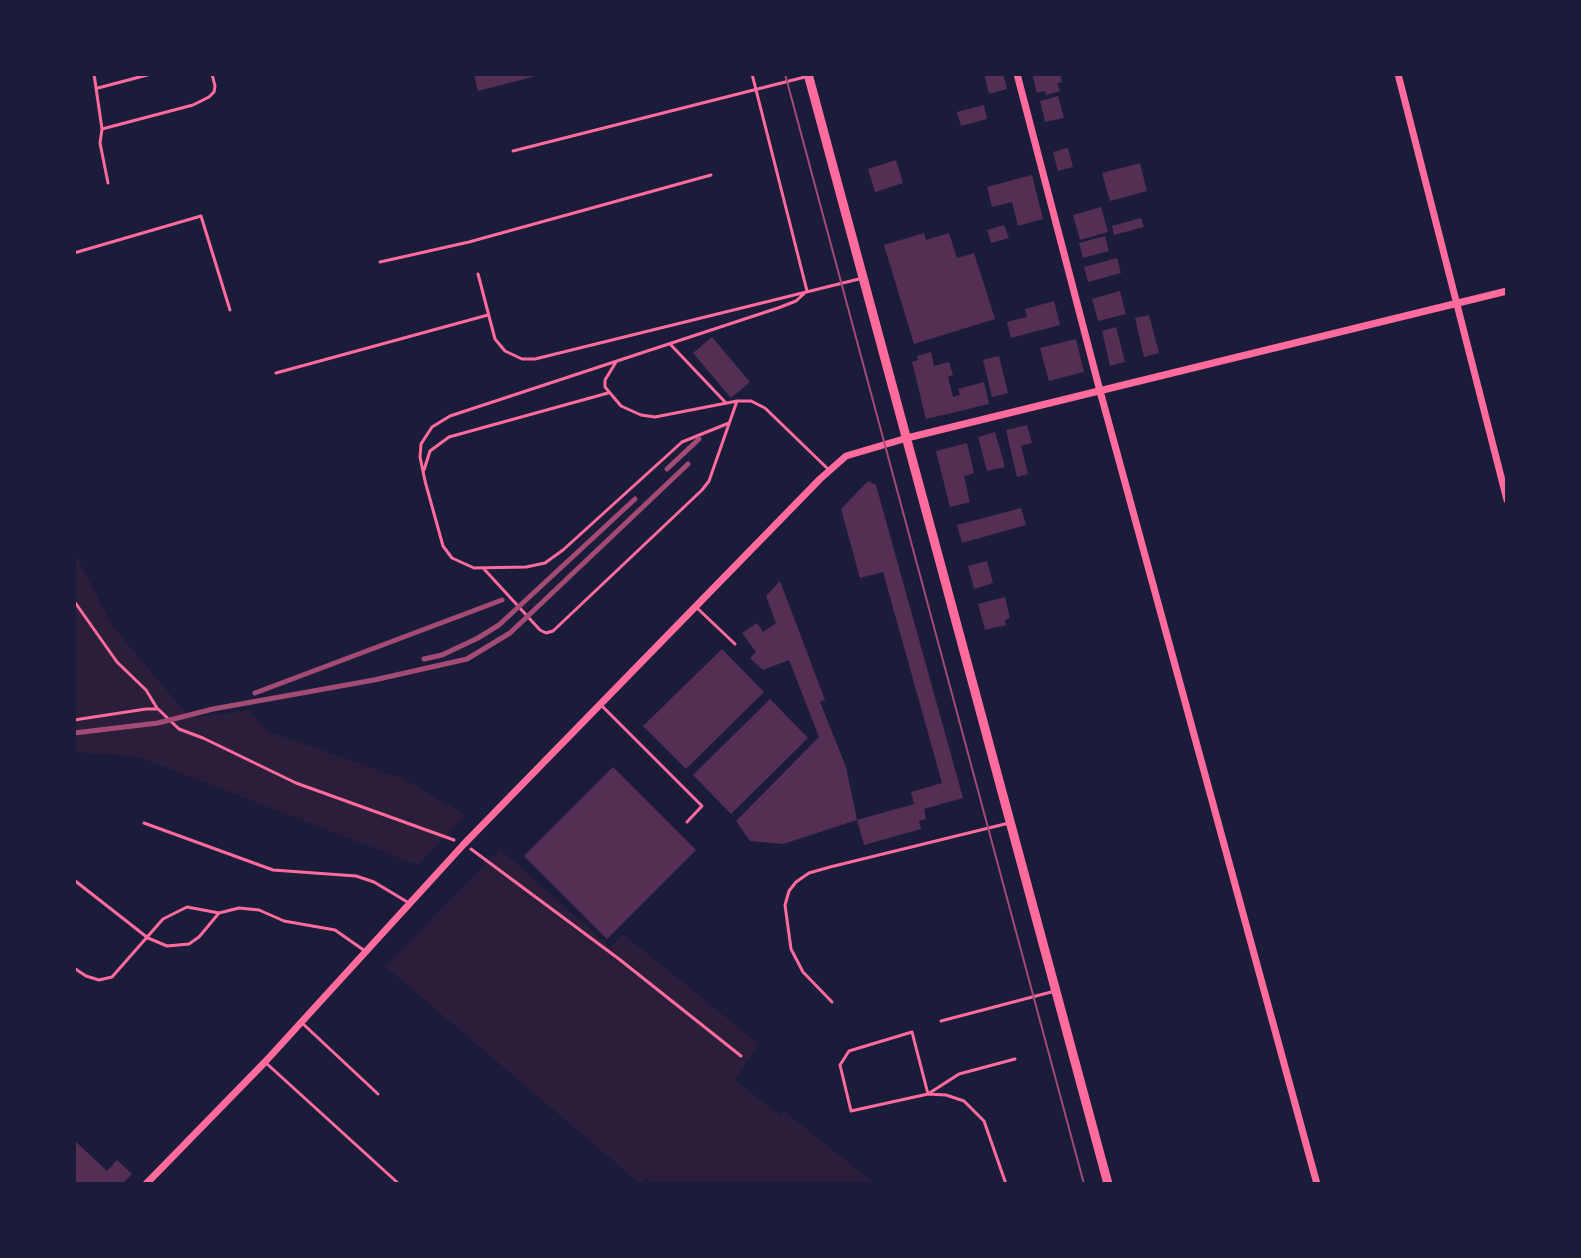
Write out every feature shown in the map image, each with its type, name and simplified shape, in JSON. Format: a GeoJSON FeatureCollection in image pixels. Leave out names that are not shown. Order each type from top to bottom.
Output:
{"type":"FeatureCollection","features":[{"type":"Feature","properties":{"kind":"main road"},"geometry":{"type":"LineString","coordinates":[[808,75],[1108,1184]]}},
{"type":"Feature","properties":{"kind":"street"},"geometry":{"type":"LineString","coordinates":[[1017,74],[1100,391],[1317,1184]]}},
{"type":"Feature","properties":{"kind":"street"},"geometry":{"type":"LineString","coordinates":[[1398,74],[1507,500]]}},
{"type":"Feature","properties":{"kind":"street"},"geometry":{"type":"LineString","coordinates":[[146,1184],[265,1062],[464,844],[829,470],[853,453],[1507,291]]}},
{"type":"Feature","properties":{"kind":"lane"},"geometry":{"type":"LineString","coordinates":[[94,74],[102,129],[100,143],[108,183]]}},
{"type":"Feature","properties":{"kind":"lane"},"geometry":{"type":"LineString","coordinates":[[98,88],[151,74]]}},
{"type":"Feature","properties":{"kind":"lane"},"geometry":{"type":"LineString","coordinates":[[102,129],[193,105],[214,92],[212,74]]}},
{"type":"Feature","properties":{"kind":"lane"},"geometry":{"type":"LineString","coordinates":[[752,74],[807,291]]}},
{"type":"Feature","properties":{"kind":"lane"},"geometry":{"type":"LineString","coordinates":[[513,151],[808,75]]}},
{"type":"Feature","properties":{"kind":"lane"},"geometry":{"type":"LineString","coordinates":[[380,262],[469,242],[711,175]]}},
{"type":"Feature","properties":{"kind":"lane"},"geometry":{"type":"LineString","coordinates":[[74,253],[201,216],[230,310]]}},
{"type":"Feature","properties":{"kind":"lane"},"geometry":{"type":"LineString","coordinates":[[469,242],[471,250]]}},
{"type":"Feature","properties":{"kind":"lane"},"geometry":{"type":"LineString","coordinates":[[478,274],[495,339],[505,351],[522,359],[535,359],[863,278]]}},
{"type":"Feature","properties":{"kind":"lane"},"geometry":{"type":"LineString","coordinates":[[729,423],[682,442],[545,563],[484,569],[459,564],[443,546],[420,457],[421,444],[439,422],[778,308],[796,301],[807,291]]}},
{"type":"Feature","properties":{"kind":"lane"},"geometry":{"type":"LineString","coordinates":[[276,373],[488,315]]}},
{"type":"Feature","properties":{"kind":"lane"},"geometry":{"type":"LineString","coordinates":[[670,344],[726,403]]}},
{"type":"Feature","properties":{"kind":"lane"},"geometry":{"type":"LineString","coordinates":[[616,362],[605,380],[608,393],[621,406],[648,416],[751,401],[765,408],[829,470]]}},
{"type":"Feature","properties":{"kind":"lane"},"geometry":{"type":"LineString","coordinates":[[425,481],[424,471],[430,451],[449,437],[608,393]]}},
{"type":"Feature","properties":{"kind":"lane"},"geometry":{"type":"LineString","coordinates":[[484,569],[540,630],[546,633],[553,631],[702,490],[709,481],[737,401]]}},
{"type":"Feature","properties":{"kind":"lane"},"geometry":{"type":"LineString","coordinates":[[696,607],[735,644]]}},
{"type":"Feature","properties":{"kind":"lane"},"geometry":{"type":"LineString","coordinates":[[600,704],[702,806],[687,822]]}},
{"type":"Feature","properties":{"kind":"lane"},"geometry":{"type":"LineString","coordinates":[[144,823],[273,870],[356,876],[374,882],[410,903]]}},
{"type":"Feature","properties":{"kind":"lane"},"geometry":{"type":"LineString","coordinates":[[832,1002],[803,972],[791,949],[785,905],[789,891],[796,882],[809,873],[830,867],[1010,823]]}},
{"type":"Feature","properties":{"kind":"lane"},"geometry":{"type":"LineString","coordinates":[[74,880],[148,938],[167,946],[189,944],[219,913]]}},
{"type":"Feature","properties":{"kind":"lane"},"geometry":{"type":"LineString","coordinates":[[74,968],[99,980],[112,977],[163,919],[187,907],[219,913],[249,908],[284,921],[335,930],[365,951]]}},
{"type":"Feature","properties":{"kind":"lane"},"geometry":{"type":"LineString","coordinates":[[941,1021],[1055,991]]}},
{"type":"Feature","properties":{"kind":"lane"},"geometry":{"type":"LineString","coordinates":[[301,1022],[378,1094]]}},
{"type":"Feature","properties":{"kind":"lane"},"geometry":{"type":"LineString","coordinates":[[928,1094],[912,1032],[849,1051],[840,1065],[851,1111],[928,1094],[955,1097],[979,1113],[990,1134],[1006,1184]]}},
{"type":"Feature","properties":{"kind":"lane"},"geometry":{"type":"LineString","coordinates":[[928,1094],[959,1074],[1015,1059]]}},
{"type":"Feature","properties":{"kind":"lane"},"geometry":{"type":"LineString","coordinates":[[265,1062],[399,1184]]}},
{"type":"Feature","properties":{"kind":"path"},"geometry":{"type":"LineString","coordinates":[[74,601],[117,662],[179,729],[296,783],[464,844],[582,930],[741,1056]]}},
{"type":"Feature","properties":{"kind":"path"},"geometry":{"type":"LineString","coordinates":[[74,720],[158,709]]}},
{"type":"Feature","properties":{"kind":"shaded area"},"geometry":{"type":"Polygon","coordinates":[[[74,551],[112,625],[190,718],[249,710],[267,731],[404,779],[466,815],[418,865],[139,757],[74,752],[74,551]]]}},
{"type":"Feature","properties":{"kind":"shaded area"},"geometry":{"type":"Polygon","coordinates":[[[500,849],[610,947],[623,934],[759,1044],[735,1080],[780,1115],[784,1111],[875,1184],[651,1184],[647,1178],[640,1184],[385,966],[500,849]]]}},
{"type":"Feature","properties":{"kind":"building"},"geometry":{"type":"Polygon","coordinates":[[[474,74],[540,74],[540,75],[478,91],[474,74]]]}},
{"type":"Feature","properties":{"kind":"building"},"geometry":{"type":"Polygon","coordinates":[[[984,74],[1003,74],[1007,89],[989,94],[984,74]]]}},
{"type":"Feature","properties":{"kind":"building"},"geometry":{"type":"Polygon","coordinates":[[[1032,74],[1060,74],[1062,82],[1057,83],[1060,91],[1046,95],[1045,91],[1037,93],[1032,74]]]}},
{"type":"Feature","properties":{"kind":"building"},"geometry":{"type":"Polygon","coordinates":[[[1058,96],[1064,118],[1045,122],[1040,101],[1058,96]]]}},
{"type":"Feature","properties":{"kind":"building"},"geometry":{"type":"Polygon","coordinates":[[[984,105],[987,119],[961,126],[957,112],[984,105]]]}},
{"type":"Feature","properties":{"kind":"building"},"geometry":{"type":"Polygon","coordinates":[[[1068,148],[1073,167],[1058,171],[1053,152],[1068,148]]]}},
{"type":"Feature","properties":{"kind":"building"},"geometry":{"type":"Polygon","coordinates":[[[896,160],[903,183],[875,192],[868,169],[896,160]]]}},
{"type":"Feature","properties":{"kind":"building"},"geometry":{"type":"Polygon","coordinates":[[[1140,163],[1147,191],[1110,201],[1102,173],[1140,163]]]}},
{"type":"Feature","properties":{"kind":"building"},"geometry":{"type":"Polygon","coordinates":[[[1032,175],[1043,219],[1018,226],[1012,202],[992,207],[987,187],[1032,175]]]}},
{"type":"Feature","properties":{"kind":"building"},"geometry":{"type":"Polygon","coordinates":[[[1101,207],[1108,232],[1080,240],[1073,215],[1101,207]]]}},
{"type":"Feature","properties":{"kind":"building"},"geometry":{"type":"Polygon","coordinates":[[[1141,218],[1144,227],[1114,235],[1112,226],[1141,218]]]}},
{"type":"Feature","properties":{"kind":"building"},"geometry":{"type":"Polygon","coordinates":[[[1004,225],[1009,238],[991,243],[987,230],[1004,225]]]}},
{"type":"Feature","properties":{"kind":"building"},"geometry":{"type":"Polygon","coordinates":[[[924,233],[926,240],[949,233],[957,258],[974,253],[995,319],[914,344],[884,245],[924,233]]]}},
{"type":"Feature","properties":{"kind":"building"},"geometry":{"type":"Polygon","coordinates":[[[1105,236],[1109,251],[1083,258],[1079,243],[1105,236]]]}},
{"type":"Feature","properties":{"kind":"building"},"geometry":{"type":"Polygon","coordinates":[[[1117,258],[1121,273],[1088,282],[1084,267],[1117,258]]]}},
{"type":"Feature","properties":{"kind":"building"},"geometry":{"type":"Polygon","coordinates":[[[1120,291],[1126,314],[1098,321],[1092,299],[1120,291]]]}},
{"type":"Feature","properties":{"kind":"building"},"geometry":{"type":"Polygon","coordinates":[[[1054,301],[1060,325],[1011,338],[1007,322],[1027,317],[1025,309],[1054,301]]]}},
{"type":"Feature","properties":{"kind":"building"},"geometry":{"type":"Polygon","coordinates":[[[1149,315],[1159,353],[1144,357],[1135,318],[1149,315]]]}},
{"type":"Feature","properties":{"kind":"building"},"geometry":{"type":"Polygon","coordinates":[[[1116,327],[1125,362],[1110,366],[1102,331],[1116,327]]]}},
{"type":"Feature","properties":{"kind":"building"},"geometry":{"type":"Polygon","coordinates":[[[712,337],[750,382],[731,398],[693,353],[712,337]]]}},
{"type":"Feature","properties":{"kind":"building"},"geometry":{"type":"Polygon","coordinates":[[[1076,339],[1084,372],[1049,381],[1040,348],[1076,339]]]}},
{"type":"Feature","properties":{"kind":"building"},"geometry":{"type":"Polygon","coordinates":[[[931,352],[934,366],[949,362],[953,375],[948,377],[953,397],[960,395],[958,389],[984,382],[989,404],[926,419],[912,362],[918,360],[917,356],[931,352]]]}},
{"type":"Feature","properties":{"kind":"building"},"geometry":{"type":"Polygon","coordinates":[[[999,356],[1008,393],[992,397],[983,360],[999,356]]]}},
{"type":"Feature","properties":{"kind":"building"},"geometry":{"type":"Polygon","coordinates":[[[1027,425],[1032,443],[1021,446],[1028,474],[1017,477],[1006,430],[1027,425]]]}},
{"type":"Feature","properties":{"kind":"building"},"geometry":{"type":"Polygon","coordinates":[[[995,432],[1005,467],[987,471],[978,437],[995,432]]]}},
{"type":"Feature","properties":{"kind":"building"},"geometry":{"type":"Polygon","coordinates":[[[967,443],[974,473],[964,476],[970,502],[950,507],[936,451],[967,443]]]}},
{"type":"Feature","properties":{"kind":"building"},"geometry":{"type":"Polygon","coordinates":[[[868,481],[876,485],[963,798],[924,809],[926,819],[919,821],[921,829],[864,845],[857,820],[914,804],[911,792],[942,783],[883,572],[860,578],[841,509],[868,481]]]}},
{"type":"Feature","properties":{"kind":"building"},"geometry":{"type":"Polygon","coordinates":[[[1021,508],[1026,525],[962,543],[957,525],[1021,508]]]}},
{"type":"Feature","properties":{"kind":"building"},"geometry":{"type":"Polygon","coordinates":[[[987,561],[993,583],[974,589],[968,566],[987,561]]]}},
{"type":"Feature","properties":{"kind":"building"},"geometry":{"type":"Polygon","coordinates":[[[780,581],[825,700],[820,702],[846,767],[857,820],[783,844],[750,841],[736,821],[819,737],[789,660],[763,670],[750,658],[756,652],[742,633],[757,623],[763,632],[776,623],[766,596],[780,581]]]}},
{"type":"Feature","properties":{"kind":"building"},"geometry":{"type":"Polygon","coordinates":[[[1005,597],[1010,618],[1005,620],[1006,625],[985,630],[978,604],[1005,597]]]}},
{"type":"Feature","properties":{"kind":"building"},"geometry":{"type":"Polygon","coordinates":[[[722,649],[764,692],[686,769],[643,726],[722,649]]]}},
{"type":"Feature","properties":{"kind":"building"},"geometry":{"type":"Polygon","coordinates":[[[770,699],[808,738],[731,814],[693,775],[770,699]]]}},
{"type":"Feature","properties":{"kind":"building"},"geometry":{"type":"Polygon","coordinates":[[[613,767],[696,850],[607,939],[524,856],[613,767]]]}},
{"type":"Feature","properties":{"kind":"building"},"geometry":{"type":"Polygon","coordinates":[[[74,1140],[107,1171],[117,1160],[132,1174],[122,1184],[74,1184],[74,1140]]]}},
{"type":"Feature","properties":{"kind":"tram line"},"geometry":{"type":"LineString","coordinates":[[785,74],[1084,1184]]}},
{"type":"Feature","properties":{"kind":"railway"},"geometry":{"type":"LineString","coordinates":[[667,469],[699,439]]}},
{"type":"Feature","properties":{"kind":"railway"},"geometry":{"type":"LineString","coordinates":[[74,733],[158,723],[213,709],[374,680],[467,659],[510,633],[688,464]]}},
{"type":"Feature","properties":{"kind":"railway"},"geometry":{"type":"LineString","coordinates":[[424,659],[442,655],[499,625],[635,499]]}},
{"type":"Feature","properties":{"kind":"railway"},"geometry":{"type":"LineString","coordinates":[[255,693],[502,600]]}}]}
